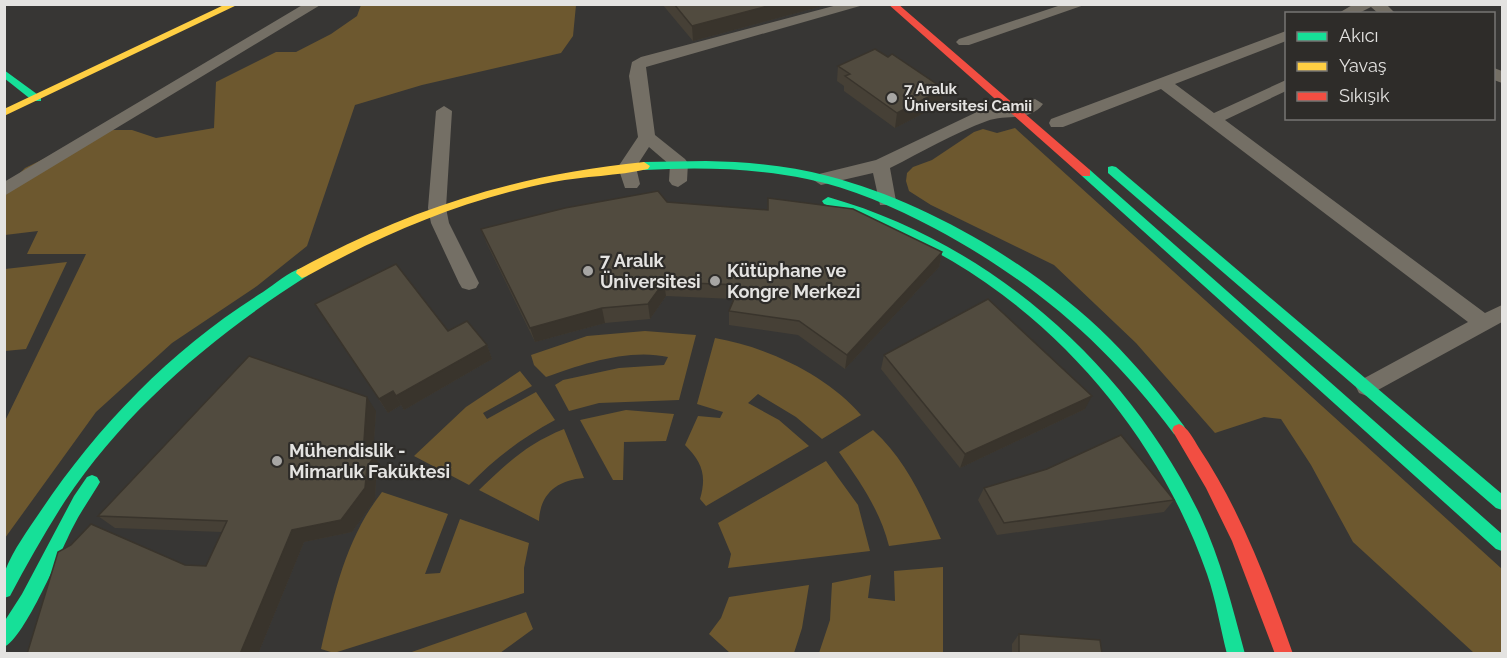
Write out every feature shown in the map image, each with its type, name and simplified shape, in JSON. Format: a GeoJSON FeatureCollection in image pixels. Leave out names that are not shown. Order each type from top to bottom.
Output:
{"type":"FeatureCollection","features":[{"type":"Feature","properties":{"kind":"street"},"geometry":{"type":"LineString","coordinates":[[4,113],[32,95],[212,4]]}},
{"type":"Feature","properties":{"kind":"street"},"geometry":{"type":"LineString","coordinates":[[4,101],[32,95],[235,4]]}},
{"type":"Feature","properties":{"kind":"street"},"geometry":{"type":"LineString","coordinates":[[4,190],[315,4]]}},
{"type":"Feature","properties":{"kind":"street"},"geometry":{"type":"LineString","coordinates":[[679,177],[647,137],[637,76],[638,65],[646,60],[860,4]]}},
{"type":"Feature","properties":{"kind":"street"},"geometry":{"type":"LineString","coordinates":[[892,4],[1018,112],[1503,544]]}},
{"type":"Feature","properties":{"kind":"street"},"geometry":{"type":"LineString","coordinates":[[959,38],[1080,4]]}},
{"type":"Feature","properties":{"kind":"street"},"geometry":{"type":"LineString","coordinates":[[1348,12],[1366,4]]}},
{"type":"Feature","properties":{"kind":"street"},"geometry":{"type":"LineString","coordinates":[[821,179],[881,165],[984,115],[1018,112],[1031,100],[1062,127],[1285,37]]}},
{"type":"Feature","properties":{"kind":"street"},"geometry":{"type":"LineString","coordinates":[[959,38],[980,56]]}},
{"type":"Feature","properties":{"kind":"street"},"geometry":{"type":"LineString","coordinates":[[4,73],[32,95]]}},
{"type":"Feature","properties":{"kind":"street"},"geometry":{"type":"LineString","coordinates":[[1165,84],[1212,120],[1493,318],[1367,387]]}},
{"type":"Feature","properties":{"kind":"street"},"geometry":{"type":"LineString","coordinates":[[1212,120],[1285,86]]}},
{"type":"Feature","properties":{"kind":"street"},"geometry":{"type":"LineString","coordinates":[[444,111],[438,216],[469,283]]}},
{"type":"Feature","properties":{"kind":"street"},"geometry":{"type":"LineString","coordinates":[[629,180],[647,137]]}},
{"type":"Feature","properties":{"kind":"street"},"geometry":{"type":"LineString","coordinates":[[1103,162],[1503,503]]}},
{"type":"Feature","properties":{"kind":"street"},"geometry":{"type":"LineString","coordinates":[[4,590],[24,548],[83,460],[124,414],[180,359],[290,280],[347,247],[438,216],[517,184],[573,173],[629,180],[679,177],[732,165],[794,172],[821,179],[887,201],[932,221],[971,239],[1043,287],[1090,326],[1143,381],[1178,425],[1216,486],[1250,555],[1280,632],[1284,654]]}},
{"type":"Feature","properties":{"kind":"street"},"geometry":{"type":"LineString","coordinates":[[881,165],[887,201]]}},
{"type":"Feature","properties":{"kind":"street"},"geometry":{"type":"LineString","coordinates":[[814,197],[844,206],[918,238],[998,283],[1038,312],[1123,401],[1162,459],[1195,517],[1224,601],[1236,654]]}},
{"type":"Feature","properties":{"kind":"street"},"geometry":{"type":"LineString","coordinates":[[364,256],[415,231],[438,216],[532,198]]}},
{"type":"Feature","properties":{"kind":"street"},"geometry":{"type":"LineString","coordinates":[[918,238],[932,221]]}},
{"type":"Feature","properties":{"kind":"street"},"geometry":{"type":"LineString","coordinates":[[4,638],[20,619],[57,535],[102,470]]}},
{"type":"Feature","properties":{"kind":"shaded area"},"geometry":{"type":"Polygon","coordinates":[[[361,5],[576,5],[573,36],[561,53],[422,85],[355,105],[307,246],[257,286],[172,343],[96,412],[5,538],[5,421],[86,254],[27,254],[38,231],[5,235],[5,188],[25,168],[103,130],[132,130],[156,138],[214,128],[216,82],[276,52],[296,52],[331,34],[357,16],[361,5]]]}},
{"type":"Feature","properties":{"kind":"shaded area"},"geometry":{"type":"Polygon","coordinates":[[[1015,128],[1502,569],[1502,653],[1474,653],[1353,542],[1311,465],[1281,419],[1264,417],[1215,433],[1136,343],[1054,265],[931,205],[909,191],[906,181],[907,173],[913,167],[932,160],[974,132],[983,129],[997,133],[1015,128]]]}},
{"type":"Feature","properties":{"kind":"shaded area"},"geometry":{"type":"Polygon","coordinates":[[[67,262],[26,349],[5,351],[5,269],[67,262]]]}},
{"type":"Feature","properties":{"kind":"shaded area"},"geometry":{"type":"Polygon","coordinates":[[[645,331],[696,335],[679,400],[599,403],[569,411],[555,385],[563,380],[619,368],[664,365],[668,357],[638,354],[622,356],[574,367],[546,377],[534,365],[531,355],[587,336],[645,331]]]}},
{"type":"Feature","properties":{"kind":"shaded area"},"geometry":{"type":"Polygon","coordinates":[[[715,338],[755,348],[814,375],[831,387],[861,415],[822,439],[796,417],[758,394],[748,403],[779,420],[809,446],[706,506],[700,499],[703,483],[702,469],[696,457],[685,445],[698,416],[720,418],[723,412],[697,404],[715,338]]]}},
{"type":"Feature","properties":{"kind":"shaded area"},"geometry":{"type":"Polygon","coordinates":[[[520,371],[532,386],[483,413],[487,419],[536,392],[555,420],[509,449],[469,485],[414,456],[466,407],[520,371]]]}},
{"type":"Feature","properties":{"kind":"shaded area"},"geometry":{"type":"Polygon","coordinates":[[[626,410],[674,414],[666,441],[624,442],[623,480],[613,480],[580,420],[626,410]]]}},
{"type":"Feature","properties":{"kind":"shaded area"},"geometry":{"type":"Polygon","coordinates":[[[564,429],[584,478],[558,485],[552,490],[543,503],[539,521],[479,490],[518,455],[539,441],[564,429]]]}},
{"type":"Feature","properties":{"kind":"shaded area"},"geometry":{"type":"Polygon","coordinates":[[[873,430],[904,467],[941,539],[889,546],[875,508],[839,452],[873,430]]]}},
{"type":"Feature","properties":{"kind":"shaded area"},"geometry":{"type":"Polygon","coordinates":[[[826,461],[858,505],[870,551],[728,568],[731,554],[718,523],[826,461]]]}},
{"type":"Feature","properties":{"kind":"shaded area"},"geometry":{"type":"Polygon","coordinates":[[[382,492],[448,514],[425,574],[440,573],[460,519],[529,543],[524,568],[524,593],[334,653],[321,649],[350,547],[382,492]]]}},
{"type":"Feature","properties":{"kind":"shaded area"},"geometry":{"type":"Polygon","coordinates":[[[943,567],[943,653],[819,653],[830,620],[832,583],[871,575],[868,598],[895,601],[894,571],[943,567]]]}},
{"type":"Feature","properties":{"kind":"shaded area"},"geometry":{"type":"Polygon","coordinates":[[[809,585],[802,628],[794,653],[730,653],[709,634],[721,618],[729,597],[809,585]]]}},
{"type":"Feature","properties":{"kind":"shaded area"},"geometry":{"type":"Polygon","coordinates":[[[526,612],[533,629],[500,653],[409,653],[526,612]]]}},
{"type":"Feature","properties":{"kind":"building"},"geometry":{"type":"Polygon","coordinates":[[[674,4],[775,4],[692,26],[674,4]]]}},
{"type":"Feature","properties":{"kind":"building"},"geometry":{"type":"Polygon","coordinates":[[[875,49],[888,57],[892,54],[944,89],[897,113],[845,76],[850,74],[838,66],[875,49]]]}},
{"type":"Feature","properties":{"kind":"building","name":"Kütüphane ve Kongre Merkezi"},"geometry":{"type":"Polygon","coordinates":[[[658,191],[667,202],[768,210],[768,198],[853,209],[942,252],[847,355],[799,321],[729,311],[740,285],[664,282],[648,304],[602,308],[530,328],[481,229],[565,208],[658,191]]]}},
{"type":"Feature","properties":{"kind":"building"},"geometry":{"type":"Polygon","coordinates":[[[396,264],[448,331],[467,321],[487,345],[396,396],[393,391],[379,399],[315,304],[396,264]]]}},
{"type":"Feature","properties":{"kind":"building"},"geometry":{"type":"Polygon","coordinates":[[[988,299],[1092,396],[965,454],[884,355],[988,299]]]}},
{"type":"Feature","properties":{"kind":"building","name":"Mühendislik - Mimarlık Faküktesi"},"geometry":{"type":"Polygon","coordinates":[[[249,356],[367,397],[364,441],[374,457],[367,467],[365,488],[341,520],[292,530],[240,654],[27,654],[58,552],[71,545],[91,524],[185,565],[206,566],[227,521],[98,516],[249,356]]]}},
{"type":"Feature","properties":{"kind":"building"},"geometry":{"type":"Polygon","coordinates":[[[1121,435],[1174,500],[1004,523],[984,488],[1047,469],[1121,435]]]}},
{"type":"Feature","properties":{"kind":"building"},"geometry":{"type":"Polygon","coordinates":[[[1019,634],[1100,640],[1102,654],[1019,654],[1019,634]]]}},
{"type":"Feature","properties":{"kind":"traffic: fast"},"geometry":{"type":"LineString","coordinates":[[4,73],[37,99]]}},
{"type":"Feature","properties":{"kind":"traffic: fast"},"geometry":{"type":"LineString","coordinates":[[644,166],[726,165],[788,171],[844,184],[914,213],[948,230],[1015,270],[1076,316],[1130,369],[1179,430]]}},
{"type":"Feature","properties":{"kind":"traffic: fast"},"geometry":{"type":"LineString","coordinates":[[1112,170],[1502,503]]}},
{"type":"Feature","properties":{"kind":"traffic: fast"},"geometry":{"type":"LineString","coordinates":[[1086,173],[1502,544]]}},
{"type":"Feature","properties":{"kind":"traffic: fast"},"geometry":{"type":"LineString","coordinates":[[828,201],[886,222],[957,258],[1007,291],[1053,329],[1095,371],[1133,417],[1166,467],[1194,520],[1222,594],[1236,654]]}},
{"type":"Feature","properties":{"kind":"traffic: fast"},"geometry":{"type":"LineString","coordinates":[[4,590],[30,541],[60,495],[93,451],[129,410],[210,336],[255,303],[302,273]]}},
{"type":"Feature","properties":{"kind":"traffic: fast"},"geometry":{"type":"LineString","coordinates":[[4,638],[17,620],[68,520],[92,482]]}},
{"type":"Feature","properties":{"kind":"traffic: slow"},"geometry":{"type":"LineString","coordinates":[[4,113],[235,4]]}},
{"type":"Feature","properties":{"kind":"traffic: slow"},"geometry":{"type":"LineString","coordinates":[[302,273],[383,231],[467,200],[510,187],[554,178],[644,166]]}},
{"type":"Feature","properties":{"kind":"traffic: jam"},"geometry":{"type":"LineString","coordinates":[[892,4],[1086,173]]}},
{"type":"Feature","properties":{"kind":"traffic: jam"},"geometry":{"type":"LineString","coordinates":[[1179,430],[1226,510],[1252,567],[1284,654]]}},
{"type":"Feature","properties":{"kind":"place","name":"7 Aralık Üniversitesi Camii"},"geometry":{"type":"Point","coordinates":[892,98]}},
{"type":"Feature","properties":{"kind":"place","name":"7 Aralık Üniversitesi"},"geometry":{"type":"Point","coordinates":[588,271]}},
{"type":"Feature","properties":{"kind":"place","name":"Kütüphane ve Kongre Merkezi"},"geometry":{"type":"Point","coordinates":[715,281]}},
{"type":"Feature","properties":{"kind":"place","name":"Mühendislik - Mimarlık Faküktesi"},"geometry":{"type":"Point","coordinates":[277,461]}}]}
